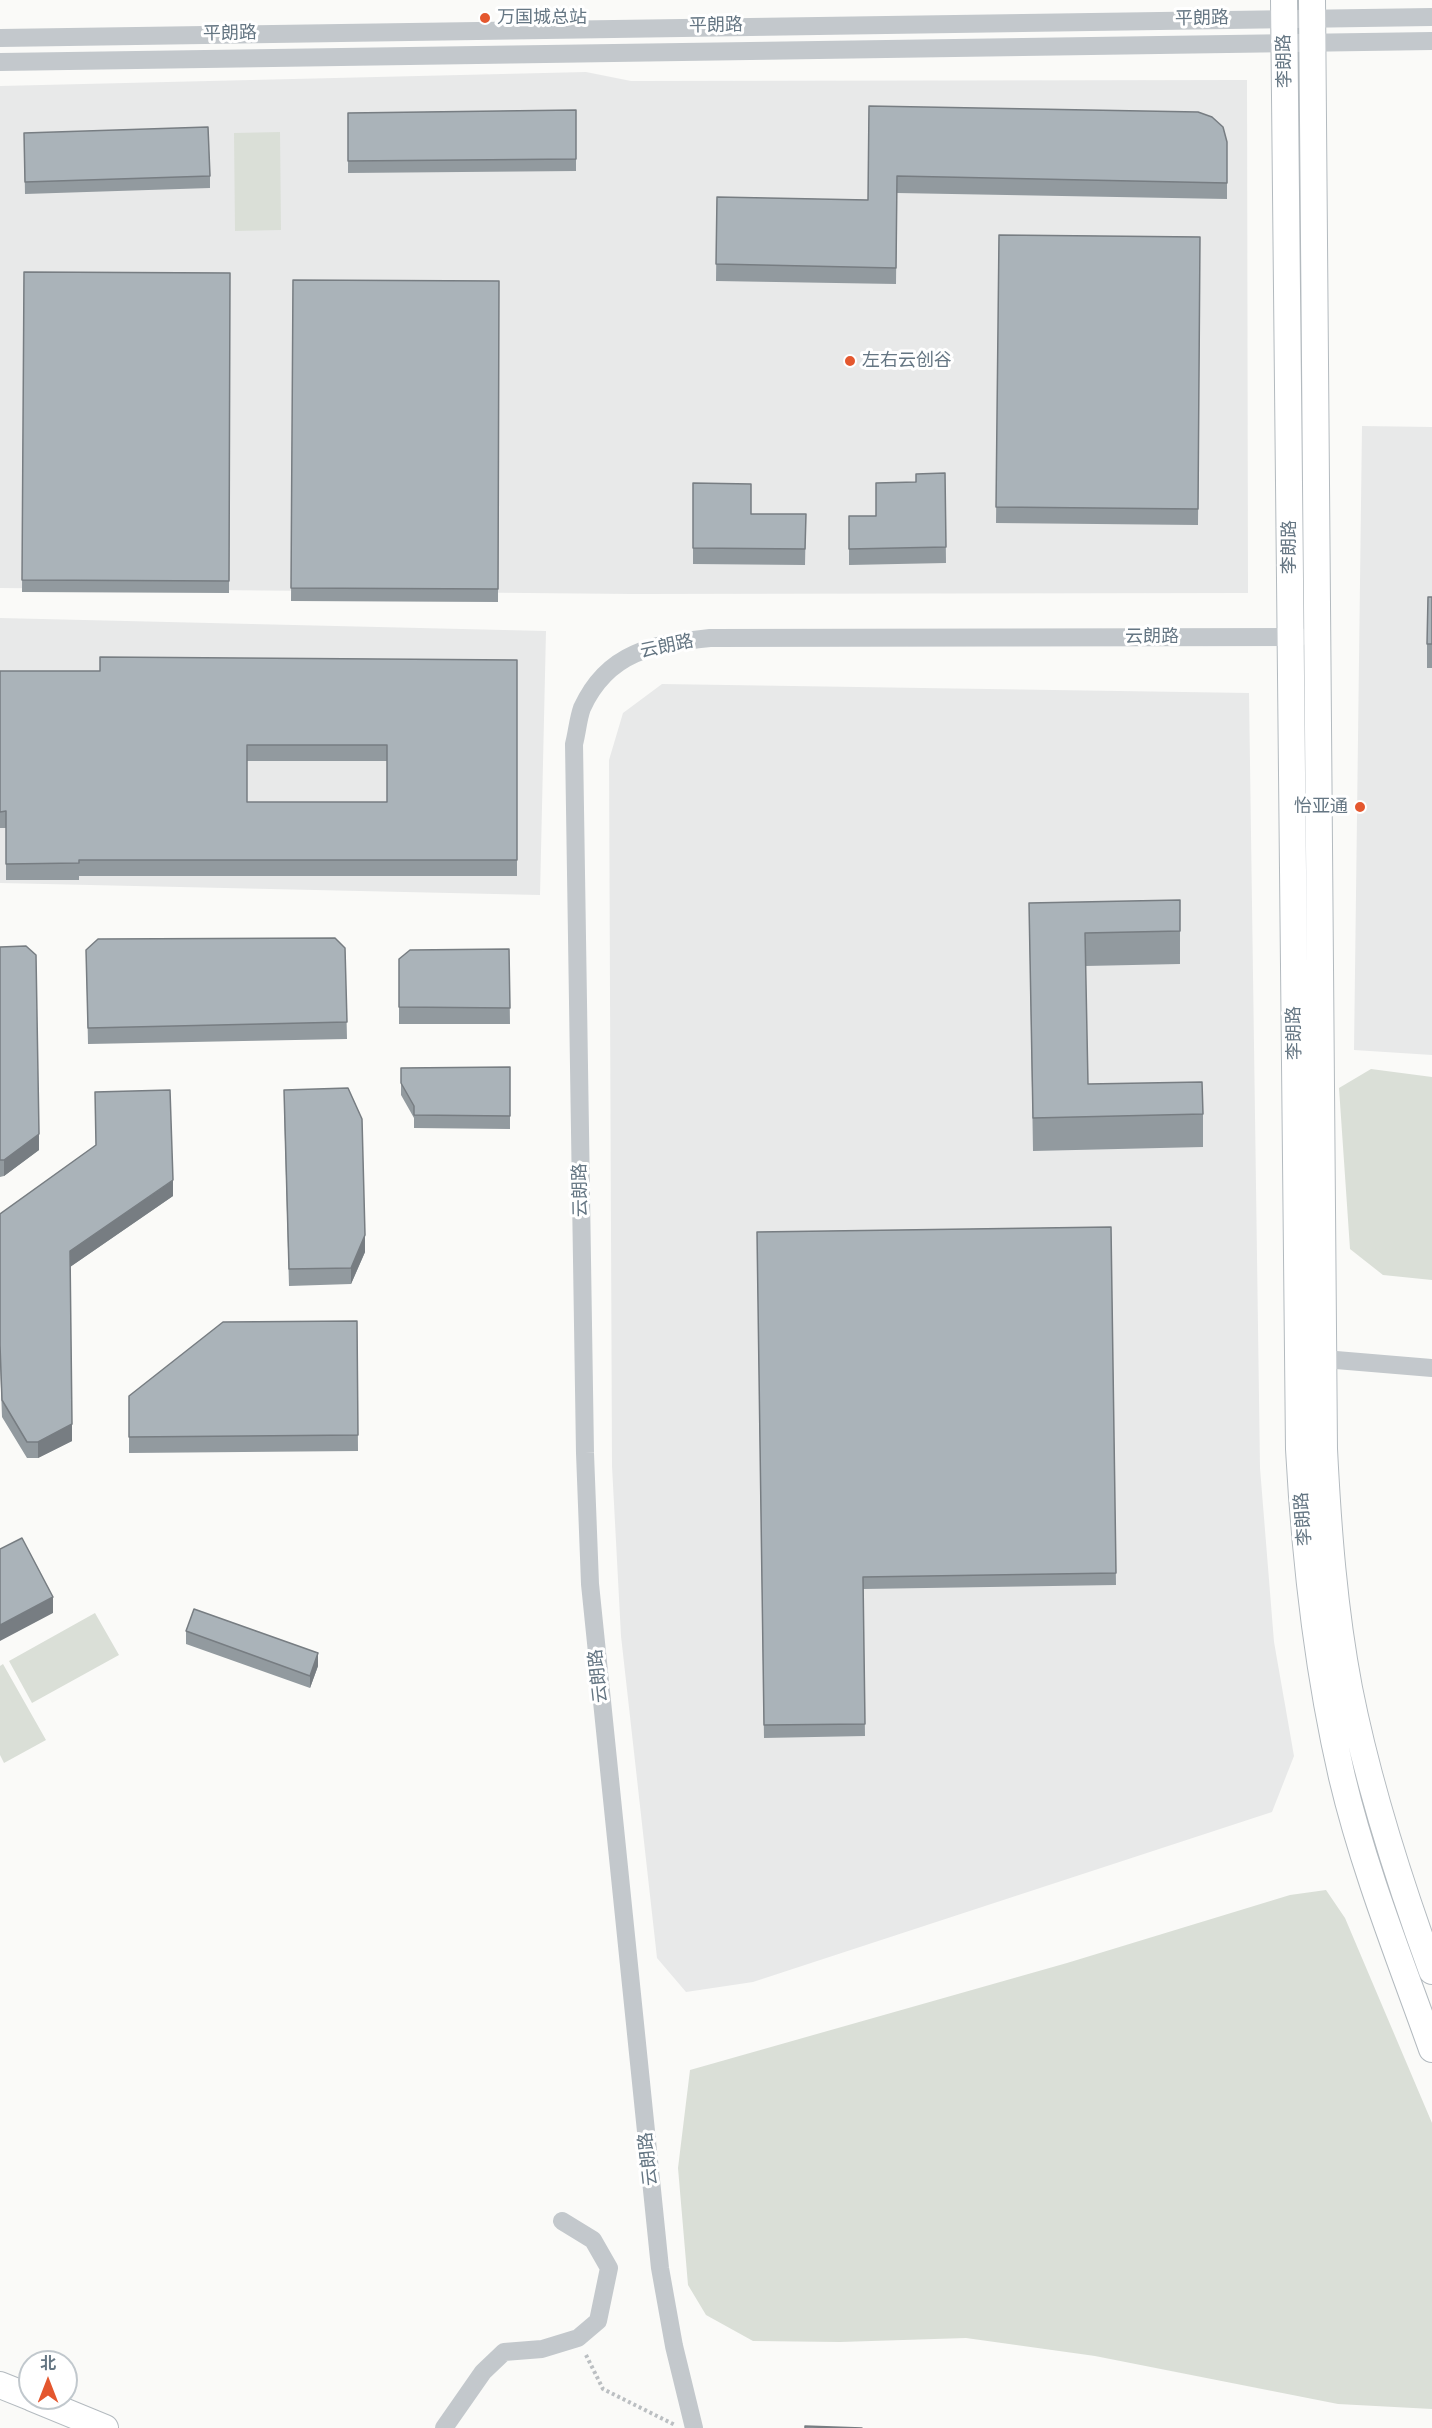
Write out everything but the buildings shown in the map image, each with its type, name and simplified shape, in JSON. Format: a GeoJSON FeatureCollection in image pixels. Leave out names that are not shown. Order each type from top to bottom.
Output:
{"type":"FeatureCollection","features":[{"type":"Feature","properties":{"kind":"street","name":"平朗路"},"geometry":{"type":"LineString","coordinates":[[0,38],[1432,17]]}},
{"type":"Feature","properties":{"kind":"street","name":"平朗路"},"geometry":{"type":"LineString","coordinates":[[0,62],[1284,20]]}},
{"type":"Feature","properties":{"kind":"street","name":"李朗路"},"geometry":{"type":"LineString","coordinates":[[1284,20],[1291,637],[1311,1358],[1324,1449],[1328,1530],[1337,1613],[1349,1688],[1369,1773],[1399,1881],[1432,1971]]}},
{"type":"Feature","properties":{"kind":"street","name":"平朗路"},"geometry":{"type":"LineString","coordinates":[[1312,20],[1432,41]]}},
{"type":"Feature","properties":{"kind":"street","name":"李朗路"},"geometry":{"type":"LineString","coordinates":[[1312,20],[1317,637],[1311,1358],[1299,1449],[1312,1608],[1325,1694],[1343,1779],[1373,1881],[1432,2049]]}},
{"type":"Feature","properties":{"kind":"street","name":"云朗路"},"geometry":{"type":"LineString","coordinates":[[694,2428],[674,2346],[660,2268],[590,1584],[585,1430],[574,744],[582,709],[601,676],[629,655],[668,643],[699,639],[1317,637]]}},
{"type":"Feature","properties":{"kind":"street"},"geometry":{"type":"LineString","coordinates":[[1311,1358],[1432,1368]]}},
{"type":"Feature","properties":{"kind":"street"},"geometry":{"type":"LineString","coordinates":[[444,2428],[483,2372],[504,2352],[542,2349],[578,2338],[597,2321],[605,2295],[609,2268],[593,2240],[562,2221]]}},
{"type":"Feature","properties":{"kind":"street"},"geometry":{"type":"LineString","coordinates":[[0,2385],[18,2393]]}},
{"type":"Feature","properties":{"kind":"street"},"geometry":{"type":"LineString","coordinates":[[61,2410],[105,2428]]}},
{"type":"Feature","properties":{"kind":"path"},"geometry":{"type":"LineString","coordinates":[[578,2338],[603,2389],[682,2428]]}},
{"type":"Feature","properties":{"kind":"shaded area"},"geometry":{"type":"Polygon","coordinates":[[[586,72],[631,81],[1247,80],[1248,593],[632,594],[0,588],[0,86],[586,72]]]}},
{"type":"Feature","properties":{"kind":"shaded area"},"geometry":{"type":"Polygon","coordinates":[[[280,132],[281,230],[235,231],[234,133],[280,132]]]}},
{"type":"Feature","properties":{"kind":"shaded area"},"geometry":{"type":"Polygon","coordinates":[[[1362,426],[1432,427],[1432,1055],[1354,1050],[1362,426]]]}},
{"type":"Feature","properties":{"kind":"shaded area"},"geometry":{"type":"Polygon","coordinates":[[[0,618],[546,631],[540,895],[0,883],[0,618]]]}},
{"type":"Feature","properties":{"kind":"shaded area"},"geometry":{"type":"Polygon","coordinates":[[[662,684],[1249,693],[1260,1468],[1274,1642],[1294,1756],[1272,1812],[753,1982],[686,1992],[657,1958],[621,1636],[612,1466],[609,760],[623,713],[662,684]]]}},
{"type":"Feature","properties":{"kind":"shaded area"},"geometry":{"type":"Polygon","coordinates":[[[1371,1069],[1432,1077],[1432,1280],[1383,1275],[1350,1249],[1339,1088],[1371,1069]]]}},
{"type":"Feature","properties":{"kind":"shaded area"},"geometry":{"type":"Polygon","coordinates":[[[95,1613],[119,1655],[32,1703],[9,1661],[95,1613]]]}},
{"type":"Feature","properties":{"kind":"shaded area"},"geometry":{"type":"Polygon","coordinates":[[[3,1664],[46,1740],[4,1763],[0,1755],[0,1666],[3,1664]]]}},
{"type":"Feature","properties":{"kind":"shaded area"},"geometry":{"type":"Polygon","coordinates":[[[1326,1890],[1345,1918],[1432,2123],[1432,2409],[1338,2404],[1095,2356],[966,2338],[840,2342],[753,2341],[706,2315],[688,2285],[678,2168],[690,2070],[1067,1963],[1290,1895],[1326,1890]]]}},
{"type":"Feature","properties":{"kind":"place","name":"万国城总站"},"geometry":{"type":"Point","coordinates":[485,18]}},
{"type":"Feature","properties":{"kind":"place","name":"左右云创谷"},"geometry":{"type":"Point","coordinates":[850,361]}},
{"type":"Feature","properties":{"kind":"place","name":"怡亚通"},"geometry":{"type":"Point","coordinates":[1360,807]}}]}
